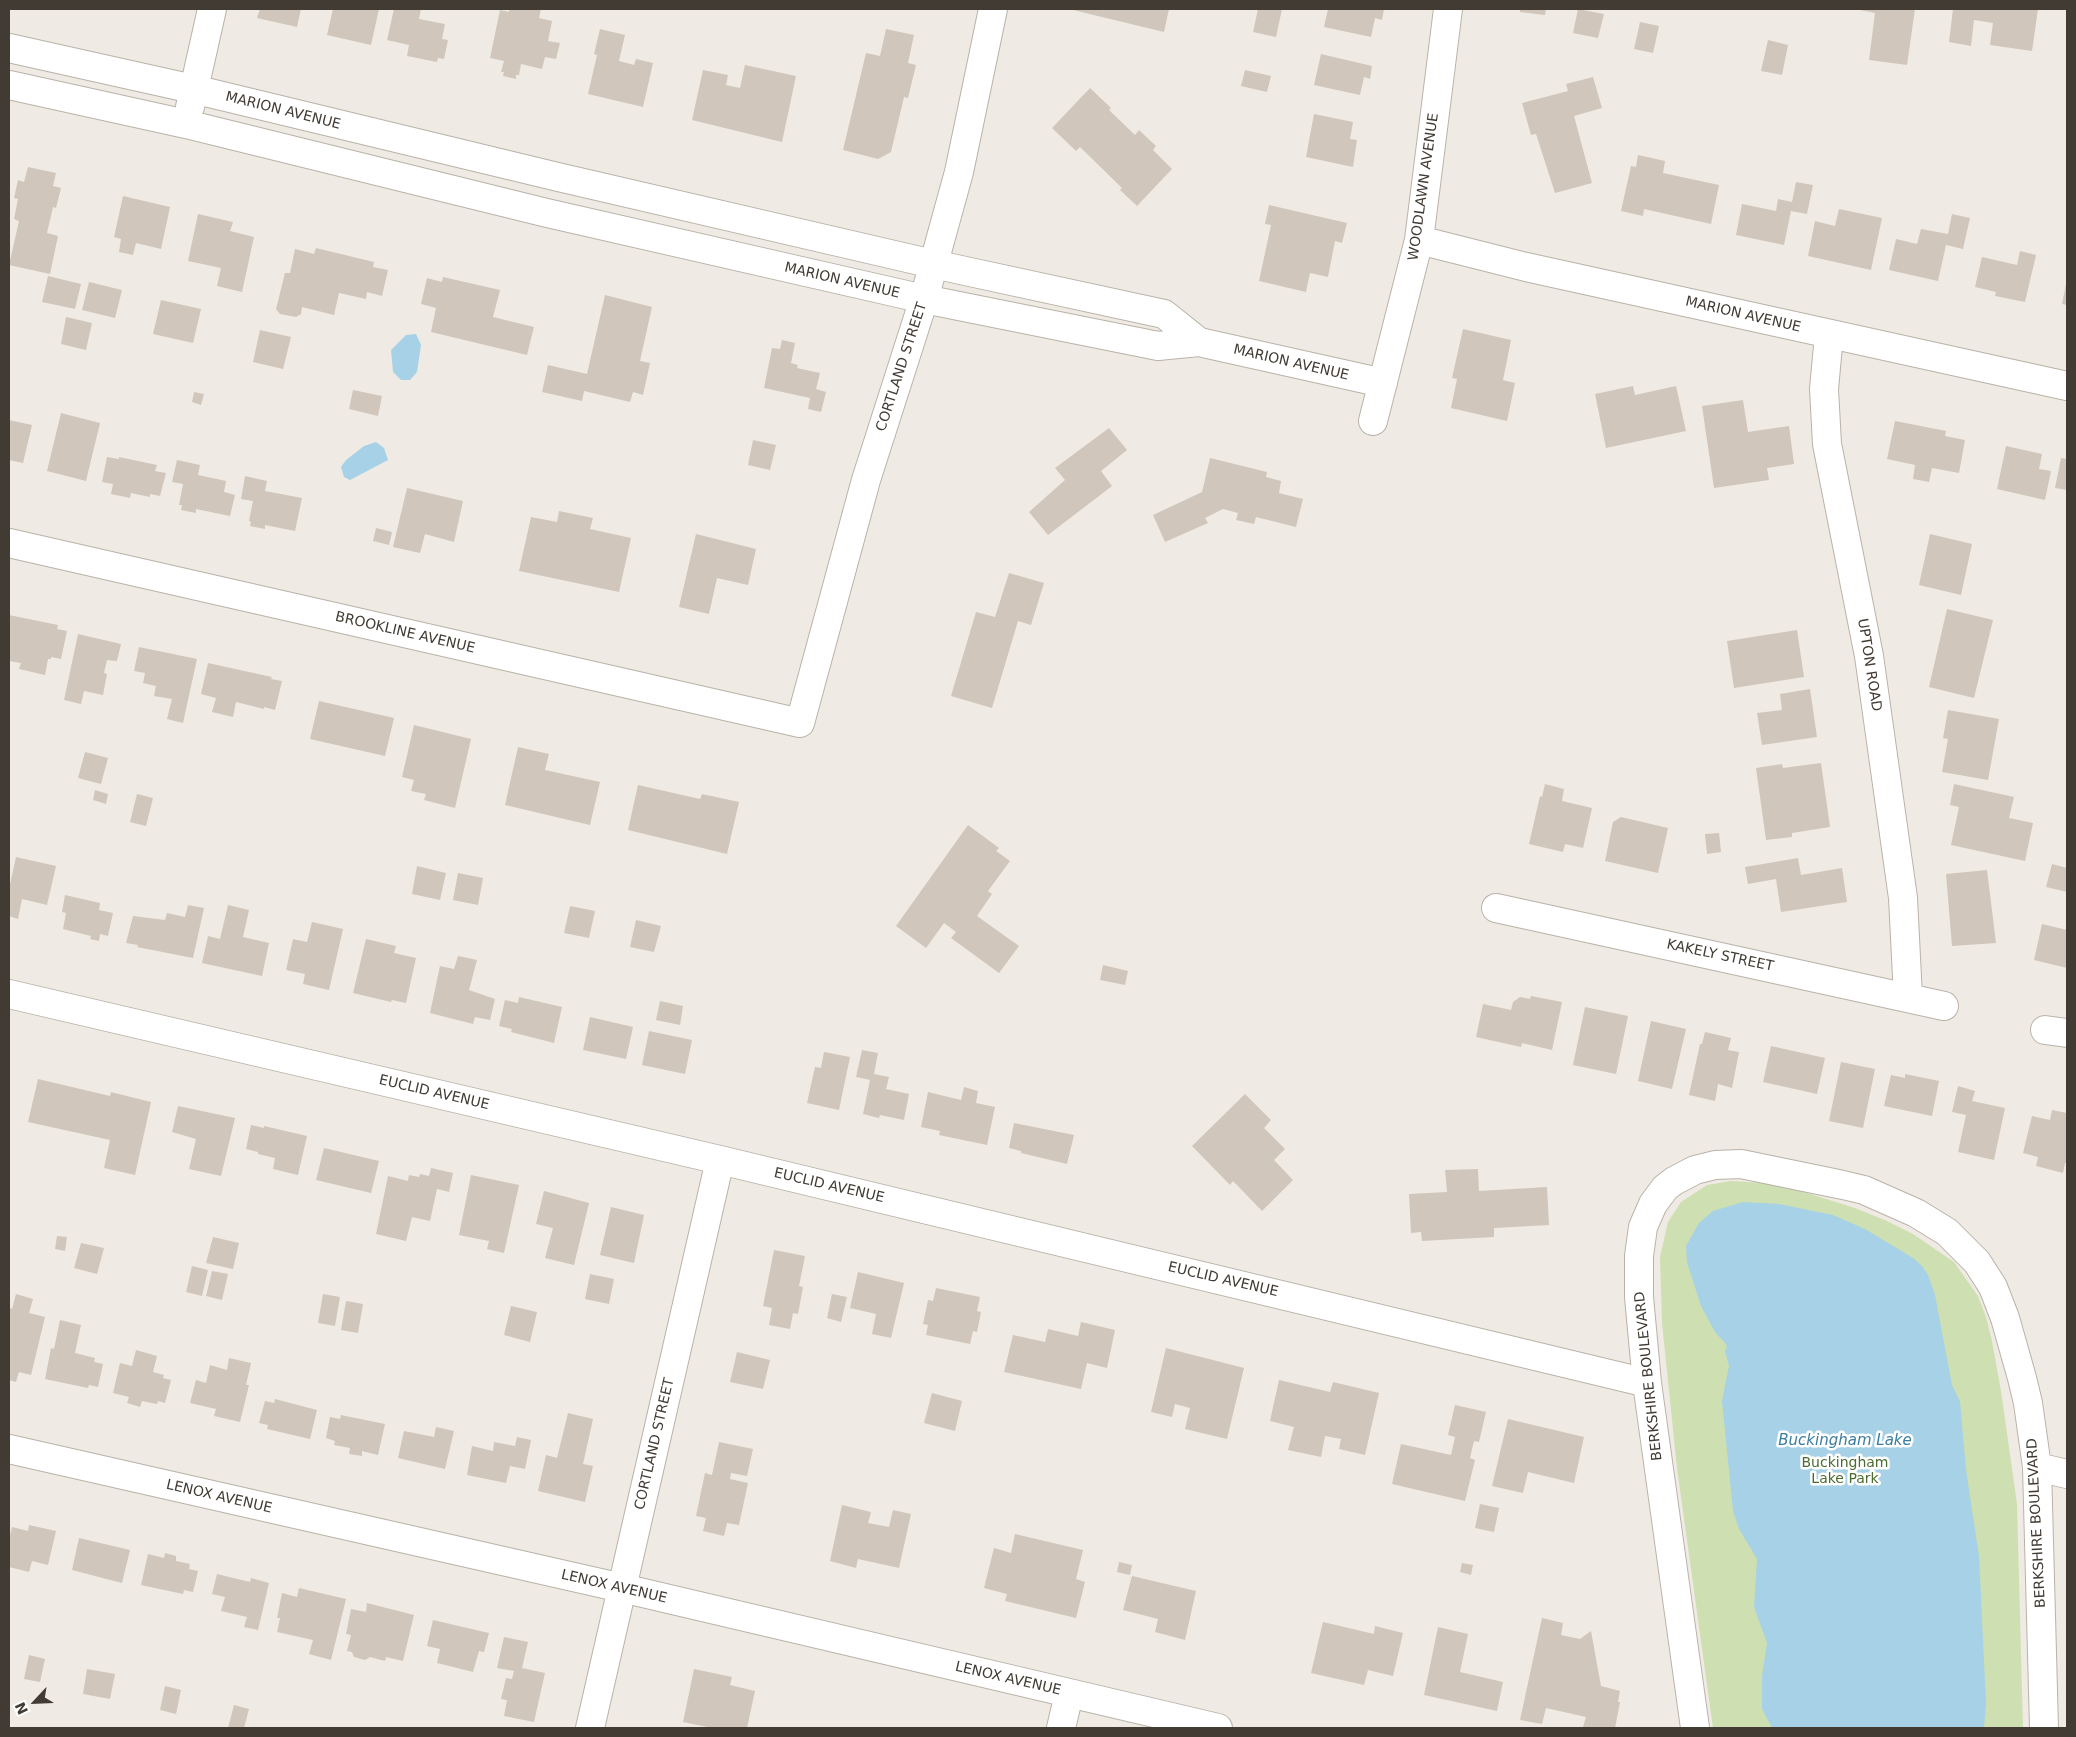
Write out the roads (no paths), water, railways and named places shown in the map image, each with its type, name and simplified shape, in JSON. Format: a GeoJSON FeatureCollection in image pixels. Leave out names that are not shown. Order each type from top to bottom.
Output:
{"type":"FeatureCollection","features":[{"type":"Feature","properties":{"kind":"street"},"geometry":{"type":"LineString","coordinates":[[186,124],[212,9]]}},
{"type":"Feature","properties":{"kind":"street","name":"CORTLAND STREET"},"geometry":{"type":"LineString","coordinates":[[800,723],[866,480],[924,300],[959,172],[993,9]]}},
{"type":"Feature","properties":{"kind":"street","name":"WOODLAWN AVENUE"},"geometry":{"type":"LineString","coordinates":[[1373,420],[1419,240],[1448,9]]}},
{"type":"Feature","properties":{"kind":"street","name":"MARION AVENUE"},"geometry":{"type":"LineString","coordinates":[[9,48],[933,264],[1164,314],[1198,342]]}},
{"type":"Feature","properties":{"kind":"street","name":"MARION AVENUE"},"geometry":{"type":"LineString","coordinates":[[9,85],[186,124],[547,213],[924,300],[1158,346],[1198,342],[1383,383]]}},
{"type":"Feature","properties":{"kind":"street"},"geometry":{"type":"LineString","coordinates":[[547,213],[558,177]]}},
{"type":"Feature","properties":{"kind":"street","name":"MARION AVENUE"},"geometry":{"type":"LineString","coordinates":[[1419,240],[1516,264],[2067,386]]}},
{"type":"Feature","properties":{"kind":"street","name":"UPTON ROAD"},"geometry":{"type":"LineString","coordinates":[[1829,334],[1824,389],[1827,444],[1869,656],[1903,898],[1908,997]]}},
{"type":"Feature","properties":{"kind":"street","name":"BROOKLINE AVENUE"},"geometry":{"type":"LineString","coordinates":[[9,543],[800,723]]}},
{"type":"Feature","properties":{"kind":"street","name":"KAKELY STREET"},"geometry":{"type":"LineString","coordinates":[[1496,908],[1944,1006]]}},
{"type":"Feature","properties":{"kind":"street","name":"EUCLID AVENUE"},"geometry":{"type":"LineString","coordinates":[[9,994],[720,1160],[1647,1383]]}},
{"type":"Feature","properties":{"kind":"street","name":"CORTLAND STREET"},"geometry":{"type":"LineString","coordinates":[[590,1728],[720,1160]]}},
{"type":"Feature","properties":{"kind":"street","name":"BERKSHIRE BOULEVARD"},"geometry":{"type":"LineString","coordinates":[[1695,1728],[1647,1383],[1639,1297],[1639,1256],[1643,1227],[1653,1204],[1665,1188],[1695,1170],[1741,1164],[1843,1184],[1888,1200],[1916,1213],[1947,1232],[1977,1262],[1985,1273],[1999,1302],[2014,1346],[2028,1403],[2037,1467],[2044,1728]]}},
{"type":"Feature","properties":{"kind":"street","name":"LENOX AVENUE"},"geometry":{"type":"LineString","coordinates":[[9,1449],[622,1588],[1218,1728]]}},
{"type":"Feature","properties":{"kind":"street"},"geometry":{"type":"LineString","coordinates":[[2037,1467],[2067,1474]]}},
{"type":"Feature","properties":{"kind":"street"},"geometry":{"type":"LineString","coordinates":[[1060,1728],[1069,1694]]}},
{"type":"Feature","properties":{"kind":"water"},"geometry":{"type":"Polygon","coordinates":[[[416,334],[421,345],[417,372],[410,380],[401,380],[393,372],[391,350],[406,335],[416,334]]]}},
{"type":"Feature","properties":{"kind":"water"},"geometry":{"type":"Polygon","coordinates":[[[376,442],[384,448],[388,460],[350,480],[344,477],[341,467],[346,460],[364,446],[376,442]]]}},
{"type":"Feature","properties":{"kind":"water","name":"Buckingham Lake"},"geometry":{"type":"Polygon","coordinates":[[[1743,1202],[1779,1204],[1833,1215],[1865,1229],[1913,1258],[1928,1275],[1935,1295],[1952,1385],[1960,1401],[1966,1470],[1979,1556],[1986,1703],[1984,1728],[1772,1728],[1762,1709],[1762,1676],[1767,1643],[1754,1607],[1757,1559],[1739,1529],[1733,1511],[1722,1401],[1729,1366],[1725,1351],[1727,1347],[1715,1332],[1701,1306],[1687,1262],[1686,1246],[1699,1223],[1713,1211],[1743,1202]]]}},
{"type":"Feature","properties":{"kind":"park label","name":"Buckingham Lake Park"},"geometry":{"type":"Point","coordinates":[1845,1472]}}]}
